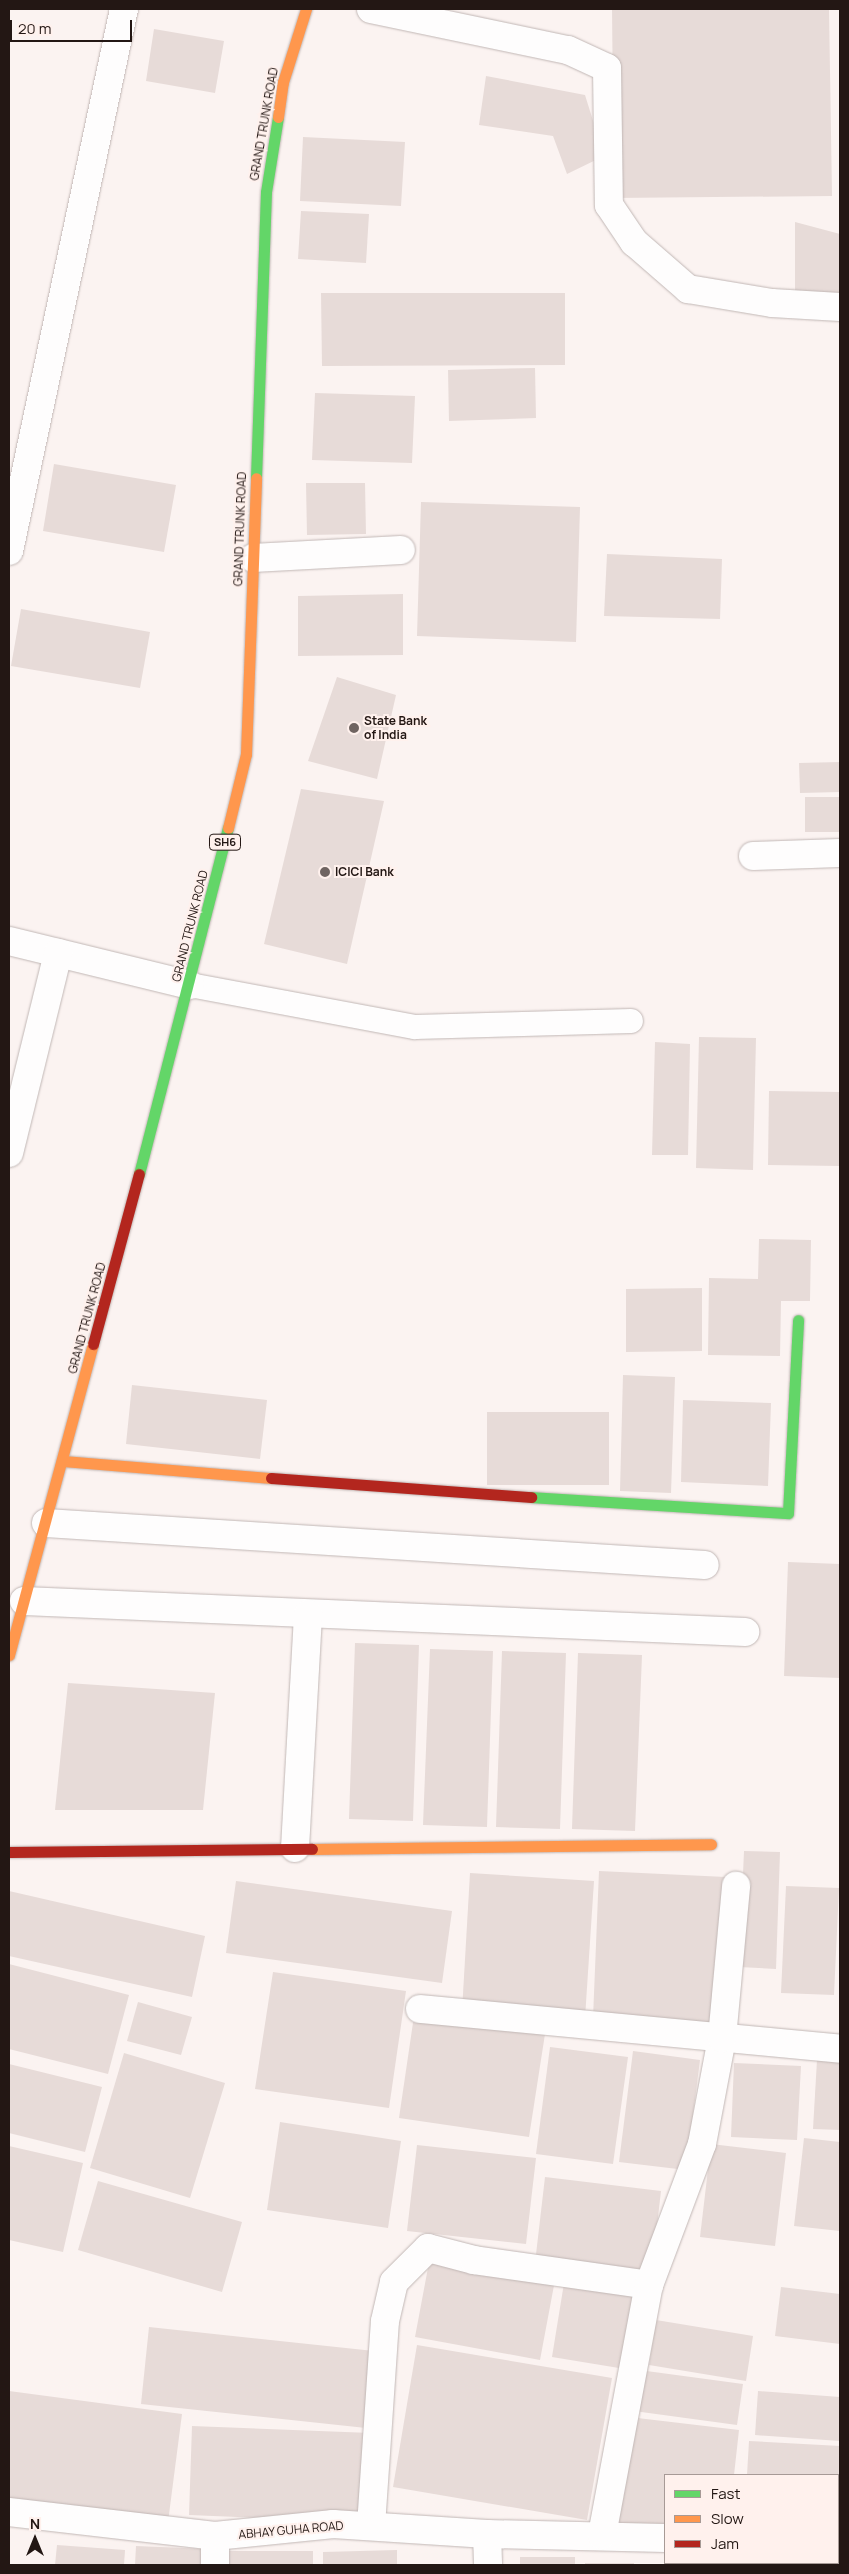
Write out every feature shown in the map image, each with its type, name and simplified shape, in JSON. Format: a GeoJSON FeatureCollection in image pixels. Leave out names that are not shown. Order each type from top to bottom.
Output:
{"type":"FeatureCollection","features":[{"type":"Feature","properties":{"kind":"main road","name":"GRAND TRUNK ROAD"},"geometry":{"type":"LineString","coordinates":[[9,1655],[63,1461],[190,985],[246,754],[266,192],[283,82],[306,9]]}},
{"type":"Feature","properties":{"kind":"main road"},"geometry":{"type":"LineString","coordinates":[[63,1461],[377,1487],[788,1513],[798,1320]]}},
{"type":"Feature","properties":{"kind":"main road"},"geometry":{"type":"LineString","coordinates":[[9,1852],[711,1844]]}},
{"type":"Feature","properties":{"kind":"street"},"geometry":{"type":"LineString","coordinates":[[9,551],[20,444],[124,9]]}},
{"type":"Feature","properties":{"kind":"street"},"geometry":{"type":"LineString","coordinates":[[371,9],[568,50],[607,68],[609,205],[634,242],[688,288],[772,303],[840,307]]}},
{"type":"Feature","properties":{"kind":"street"},"geometry":{"type":"LineString","coordinates":[[253,558],[401,550]]}},
{"type":"Feature","properties":{"kind":"street"},"geometry":{"type":"LineString","coordinates":[[752,856],[840,853]]}},
{"type":"Feature","properties":{"kind":"street"},"geometry":{"type":"LineString","coordinates":[[9,941],[190,985]]}},
{"type":"Feature","properties":{"kind":"street"},"geometry":{"type":"LineString","coordinates":[[9,1152],[58,953]]}},
{"type":"Feature","properties":{"kind":"street"},"geometry":{"type":"LineString","coordinates":[[46,1523],[705,1566]]}},
{"type":"Feature","properties":{"kind":"street"},"geometry":{"type":"LineString","coordinates":[[24,1601],[745,1632]]}},
{"type":"Feature","properties":{"kind":"street"},"geometry":{"type":"LineString","coordinates":[[295,1848],[308,1614]]}},
{"type":"Feature","properties":{"kind":"street"},"geometry":{"type":"LineString","coordinates":[[602,2535],[649,2285],[702,2144],[722,2038],[736,1886]]}},
{"type":"Feature","properties":{"kind":"street"},"geometry":{"type":"LineString","coordinates":[[420,2009],[840,2048]]}},
{"type":"Feature","properties":{"kind":"street"},"geometry":{"type":"LineString","coordinates":[[370,2526],[385,2321],[394,2282],[428,2248],[474,2260],[649,2285]]}},
{"type":"Feature","properties":{"kind":"street","name":"ABHAY GUHA ROAD"},"geometry":{"type":"LineString","coordinates":[[9,2512],[215,2536],[333,2524],[487,2534],[602,2535],[664,2538]]}},
{"type":"Feature","properties":{"kind":"street"},"geometry":{"type":"LineString","coordinates":[[487,2534],[488,2565]]}},
{"type":"Feature","properties":{"kind":"street"},"geometry":{"type":"LineString","coordinates":[[215,2536],[215,2565]]}},
{"type":"Feature","properties":{"kind":"lane"},"geometry":{"type":"LineString","coordinates":[[190,985],[414,1028],[631,1021]]}},
{"type":"Feature","properties":{"kind":"building"},"geometry":{"type":"Polygon","coordinates":[[[612,9],[829,9],[832,196],[614,198],[612,9]]]}},
{"type":"Feature","properties":{"kind":"building"},"geometry":{"type":"Polygon","coordinates":[[[154,29],[224,41],[215,93],[146,81],[154,29]]]}},
{"type":"Feature","properties":{"kind":"building"},"geometry":{"type":"Polygon","coordinates":[[[486,76],[585,95],[604,156],[567,174],[553,136],[479,125],[486,76]]]}},
{"type":"Feature","properties":{"kind":"building"},"geometry":{"type":"Polygon","coordinates":[[[303,137],[405,142],[401,206],[300,201],[303,137]]]}},
{"type":"Feature","properties":{"kind":"building"},"geometry":{"type":"Polygon","coordinates":[[[301,211],[369,214],[366,263],[298,259],[301,211]]]}},
{"type":"Feature","properties":{"kind":"building"},"geometry":{"type":"Polygon","coordinates":[[[795,222],[840,234],[840,297],[795,298],[795,222]]]}},
{"type":"Feature","properties":{"kind":"building"},"geometry":{"type":"Polygon","coordinates":[[[321,293],[565,293],[565,365],[322,366],[321,293]]]}},
{"type":"Feature","properties":{"kind":"building"},"geometry":{"type":"Polygon","coordinates":[[[535,368],[536,418],[449,421],[448,370],[535,368]]]}},
{"type":"Feature","properties":{"kind":"building"},"geometry":{"type":"Polygon","coordinates":[[[315,393],[415,396],[412,463],[312,460],[315,393]]]}},
{"type":"Feature","properties":{"kind":"building"},"geometry":{"type":"Polygon","coordinates":[[[54,464],[176,485],[164,552],[43,531],[54,464]]]}},
{"type":"Feature","properties":{"kind":"building"},"geometry":{"type":"Polygon","coordinates":[[[306,483],[365,483],[366,534],[307,535],[306,483]]]}},
{"type":"Feature","properties":{"kind":"building"},"geometry":{"type":"Polygon","coordinates":[[[421,502],[580,507],[576,642],[417,636],[421,502]]]}},
{"type":"Feature","properties":{"kind":"building"},"geometry":{"type":"Polygon","coordinates":[[[607,554],[722,559],[720,619],[604,616],[607,554]]]}},
{"type":"Feature","properties":{"kind":"building"},"geometry":{"type":"Polygon","coordinates":[[[403,594],[403,655],[298,656],[298,596],[403,594]]]}},
{"type":"Feature","properties":{"kind":"building"},"geometry":{"type":"Polygon","coordinates":[[[21,609],[150,632],[140,688],[11,666],[21,609]]]}},
{"type":"Feature","properties":{"kind":"building","name":"State Bank of India"},"geometry":{"type":"Polygon","coordinates":[[[337,677],[396,695],[377,779],[308,761],[337,677]]]}},
{"type":"Feature","properties":{"kind":"building"},"geometry":{"type":"Polygon","coordinates":[[[840,762],[840,792],[800,793],[799,763],[840,762]]]}},
{"type":"Feature","properties":{"kind":"building","name":"ICICI Bank"},"geometry":{"type":"Polygon","coordinates":[[[301,789],[384,801],[347,964],[264,944],[301,789]]]}},
{"type":"Feature","properties":{"kind":"building"},"geometry":{"type":"Polygon","coordinates":[[[805,797],[840,797],[840,832],[805,832],[805,797]]]}},
{"type":"Feature","properties":{"kind":"building"},"geometry":{"type":"Polygon","coordinates":[[[699,1037],[756,1038],[753,1170],[696,1168],[699,1037]]]}},
{"type":"Feature","properties":{"kind":"building"},"geometry":{"type":"Polygon","coordinates":[[[655,1042],[690,1044],[688,1155],[652,1155],[655,1042]]]}},
{"type":"Feature","properties":{"kind":"building"},"geometry":{"type":"Polygon","coordinates":[[[769,1091],[840,1092],[840,1166],[768,1165],[769,1091]]]}},
{"type":"Feature","properties":{"kind":"building"},"geometry":{"type":"Polygon","coordinates":[[[759,1239],[811,1240],[810,1301],[781,1301],[780,1356],[708,1355],[709,1278],[758,1279],[759,1239]]]}},
{"type":"Feature","properties":{"kind":"building"},"geometry":{"type":"Polygon","coordinates":[[[702,1288],[702,1351],[626,1352],[626,1289],[702,1288]]]}},
{"type":"Feature","properties":{"kind":"building"},"geometry":{"type":"Polygon","coordinates":[[[623,1375],[675,1377],[671,1493],[620,1491],[623,1375]]]}},
{"type":"Feature","properties":{"kind":"building"},"geometry":{"type":"Polygon","coordinates":[[[132,1385],[267,1400],[260,1459],[126,1444],[132,1385]]]}},
{"type":"Feature","properties":{"kind":"building"},"geometry":{"type":"Polygon","coordinates":[[[683,1400],[771,1403],[768,1486],[681,1482],[683,1400]]]}},
{"type":"Feature","properties":{"kind":"building"},"geometry":{"type":"Polygon","coordinates":[[[487,1412],[609,1412],[609,1485],[487,1485],[487,1412]]]}},
{"type":"Feature","properties":{"kind":"building"},"geometry":{"type":"Polygon","coordinates":[[[788,1562],[840,1564],[840,1678],[784,1676],[788,1562]]]}},
{"type":"Feature","properties":{"kind":"building"},"geometry":{"type":"Polygon","coordinates":[[[355,1643],[419,1645],[413,1821],[349,1819],[355,1643]]]}},
{"type":"Feature","properties":{"kind":"building"},"geometry":{"type":"Polygon","coordinates":[[[430,1649],[493,1651],[487,1827],[423,1825],[430,1649]]]}},
{"type":"Feature","properties":{"kind":"building"},"geometry":{"type":"Polygon","coordinates":[[[502,1651],[566,1653],[560,1829],[496,1827],[502,1651]]]}},
{"type":"Feature","properties":{"kind":"building"},"geometry":{"type":"Polygon","coordinates":[[[578,1653],[642,1655],[635,1831],[572,1829],[578,1653]]]}},
{"type":"Feature","properties":{"kind":"building"},"geometry":{"type":"Polygon","coordinates":[[[68,1683],[215,1693],[203,1810],[55,1810],[68,1683]]]}},
{"type":"Feature","properties":{"kind":"building"},"geometry":{"type":"Polygon","coordinates":[[[744,1851],[780,1852],[776,1969],[739,1967],[744,1851]]]}},
{"type":"Feature","properties":{"kind":"building"},"geometry":{"type":"Polygon","coordinates":[[[599,1871],[726,1877],[719,2024],[593,2018],[599,1871]]]}},
{"type":"Feature","properties":{"kind":"building"},"geometry":{"type":"Polygon","coordinates":[[[470,1873],[594,1881],[585,2018],[462,2011],[470,1873]]]}},
{"type":"Feature","properties":{"kind":"building"},"geometry":{"type":"Polygon","coordinates":[[[236,1881],[452,1911],[442,1983],[226,1953],[236,1881]]]}},
{"type":"Feature","properties":{"kind":"building"},"geometry":{"type":"Polygon","coordinates":[[[786,1886],[839,1888],[834,1995],[781,1993],[786,1886]]]}},
{"type":"Feature","properties":{"kind":"building"},"geometry":{"type":"Polygon","coordinates":[[[9,1891],[205,1936],[192,1997],[9,1956],[9,1891]]]}},
{"type":"Feature","properties":{"kind":"building"},"geometry":{"type":"Polygon","coordinates":[[[9,1964],[129,1995],[108,2074],[9,2049],[9,1964]]]}},
{"type":"Feature","properties":{"kind":"building"},"geometry":{"type":"Polygon","coordinates":[[[273,1972],[406,1991],[389,2108],[255,2089],[273,1972]]]}},
{"type":"Feature","properties":{"kind":"building"},"geometry":{"type":"Polygon","coordinates":[[[138,2002],[192,2017],[181,2055],[127,2041],[138,2002]]]}},
{"type":"Feature","properties":{"kind":"building"},"geometry":{"type":"Polygon","coordinates":[[[414,2016],[545,2034],[529,2137],[399,2118],[414,2016]]]}},
{"type":"Feature","properties":{"kind":"building"},"geometry":{"type":"Polygon","coordinates":[[[550,2047],[628,2057],[613,2164],[536,2154],[550,2047]]]}},
{"type":"Feature","properties":{"kind":"building"},"geometry":{"type":"Polygon","coordinates":[[[633,2051],[700,2060],[686,2170],[619,2162],[633,2051]]]}},
{"type":"Feature","properties":{"kind":"building"},"geometry":{"type":"Polygon","coordinates":[[[124,2053],[225,2083],[190,2198],[90,2168],[124,2053]]]}},
{"type":"Feature","properties":{"kind":"building"},"geometry":{"type":"Polygon","coordinates":[[[817,2060],[840,2061],[840,2130],[813,2129],[817,2060]]]}},
{"type":"Feature","properties":{"kind":"building"},"geometry":{"type":"Polygon","coordinates":[[[734,2063],[801,2066],[797,2140],[731,2137],[734,2063]]]}},
{"type":"Feature","properties":{"kind":"building"},"geometry":{"type":"Polygon","coordinates":[[[9,2064],[102,2087],[85,2152],[9,2133],[9,2064]]]}},
{"type":"Feature","properties":{"kind":"building"},"geometry":{"type":"Polygon","coordinates":[[[280,2122],[401,2141],[388,2228],[267,2210],[280,2122]]]}},
{"type":"Feature","properties":{"kind":"building"},"geometry":{"type":"Polygon","coordinates":[[[804,2138],[840,2142],[840,2231],[794,2226],[804,2138]]]}},
{"type":"Feature","properties":{"kind":"building"},"geometry":{"type":"Polygon","coordinates":[[[711,2144],[786,2153],[775,2246],[700,2237],[711,2144]]]}},
{"type":"Feature","properties":{"kind":"building"},"geometry":{"type":"Polygon","coordinates":[[[417,2145],[536,2158],[526,2244],[407,2231],[417,2145]]]}},
{"type":"Feature","properties":{"kind":"building"},"geometry":{"type":"Polygon","coordinates":[[[9,2146],[83,2163],[63,2252],[9,2240],[9,2146]]]}},
{"type":"Feature","properties":{"kind":"building"},"geometry":{"type":"Polygon","coordinates":[[[545,2177],[661,2191],[651,2277],[535,2263],[545,2177]]]}},
{"type":"Feature","properties":{"kind":"building"},"geometry":{"type":"Polygon","coordinates":[[[98,2181],[242,2222],[222,2292],[78,2250],[98,2181]]]}},
{"type":"Feature","properties":{"kind":"building"},"geometry":{"type":"Polygon","coordinates":[[[430,2257],[555,2280],[540,2360],[415,2337],[430,2257]]]}},
{"type":"Feature","properties":{"kind":"building"},"geometry":{"type":"Polygon","coordinates":[[[565,2277],[638,2289],[625,2369],[552,2357],[565,2277]]]}},
{"type":"Feature","properties":{"kind":"building"},"geometry":{"type":"Polygon","coordinates":[[[781,2287],[840,2294],[840,2344],[775,2336],[781,2287]]]}},
{"type":"Feature","properties":{"kind":"building"},"geometry":{"type":"Polygon","coordinates":[[[656,2320],[753,2336],[746,2381],[649,2365],[656,2320]]]}},
{"type":"Feature","properties":{"kind":"building"},"geometry":{"type":"Polygon","coordinates":[[[149,2327],[374,2351],[366,2428],[141,2404],[149,2327]]]}},
{"type":"Feature","properties":{"kind":"building"},"geometry":{"type":"Polygon","coordinates":[[[417,2345],[612,2378],[587,2520],[393,2487],[417,2345]]]}},
{"type":"Feature","properties":{"kind":"building"},"geometry":{"type":"Polygon","coordinates":[[[639,2370],[743,2384],[737,2425],[634,2411],[639,2370]]]}},
{"type":"Feature","properties":{"kind":"building"},"geometry":{"type":"Polygon","coordinates":[[[9,2391],[182,2414],[168,2522],[9,2501],[9,2391]]]}},
{"type":"Feature","properties":{"kind":"building"},"geometry":{"type":"Polygon","coordinates":[[[758,2391],[840,2397],[840,2441],[755,2435],[758,2391]]]}},
{"type":"Feature","properties":{"kind":"building"},"geometry":{"type":"Polygon","coordinates":[[[629,2417],[739,2430],[734,2474],[664,2474],[664,2530],[617,2525],[629,2417]]]}},
{"type":"Feature","properties":{"kind":"building"},"geometry":{"type":"Polygon","coordinates":[[[192,2426],[371,2433],[367,2522],[189,2515],[192,2426]]]}},
{"type":"Feature","properties":{"kind":"building"},"geometry":{"type":"Polygon","coordinates":[[[749,2441],[840,2446],[840,2527],[839,2474],[747,2474],[749,2441]]]}},
{"type":"Feature","properties":{"kind":"building"},"geometry":{"type":"Polygon","coordinates":[[[57,2545],[125,2550],[124,2565],[55,2565],[57,2545]]]}},
{"type":"Feature","properties":{"kind":"building"},"geometry":{"type":"Polygon","coordinates":[[[136,2546],[207,2549],[206,2565],[135,2565],[136,2546]]]}},
{"type":"Feature","properties":{"kind":"building"},"geometry":{"type":"Polygon","coordinates":[[[397,2550],[397,2565],[323,2565],[323,2552],[397,2550]]]}},
{"type":"Feature","properties":{"kind":"building"},"geometry":{"type":"Polygon","coordinates":[[[227,2551],[313,2551],[313,2565],[227,2565],[227,2551]]]}},
{"type":"Feature","properties":{"kind":"building"},"geometry":{"type":"Polygon","coordinates":[[[520,2557],[575,2557],[575,2565],[520,2565],[520,2557]]]}},
{"type":"Feature","properties":{"kind":"building"},"geometry":{"type":"Polygon","coordinates":[[[585,2563],[634,2563],[634,2565],[585,2565],[585,2563]]]}},
{"type":"Feature","properties":{"kind":"traffic: fast"},"geometry":{"type":"LineString","coordinates":[[256,478],[266,192],[278,117]]}},
{"type":"Feature","properties":{"kind":"traffic: fast"},"geometry":{"type":"LineString","coordinates":[[139,1174],[228,828]]}},
{"type":"Feature","properties":{"kind":"traffic: fast"},"geometry":{"type":"LineString","coordinates":[[531,1497],[788,1513],[798,1320]]}},
{"type":"Feature","properties":{"kind":"traffic: slow"},"geometry":{"type":"LineString","coordinates":[[278,117],[283,82],[306,9]]}},
{"type":"Feature","properties":{"kind":"traffic: slow"},"geometry":{"type":"LineString","coordinates":[[228,828],[246,754],[256,478]]}},
{"type":"Feature","properties":{"kind":"traffic: slow"},"geometry":{"type":"LineString","coordinates":[[9,1655],[93,1344]]}},
{"type":"Feature","properties":{"kind":"traffic: slow"},"geometry":{"type":"LineString","coordinates":[[63,1461],[271,1478]]}},
{"type":"Feature","properties":{"kind":"traffic: slow"},"geometry":{"type":"LineString","coordinates":[[312,1849],[711,1844]]}},
{"type":"Feature","properties":{"kind":"traffic: jam"},"geometry":{"type":"LineString","coordinates":[[93,1344],[139,1174]]}},
{"type":"Feature","properties":{"kind":"traffic: jam"},"geometry":{"type":"LineString","coordinates":[[271,1478],[531,1497]]}},
{"type":"Feature","properties":{"kind":"traffic: jam"},"geometry":{"type":"LineString","coordinates":[[9,1852],[312,1849]]}},
{"type":"Feature","properties":{"kind":"place","name":"State Bank of India"},"geometry":{"type":"Point","coordinates":[354,728]}},
{"type":"Feature","properties":{"kind":"place","name":"ICICI Bank"},"geometry":{"type":"Point","coordinates":[325,872]}}]}
